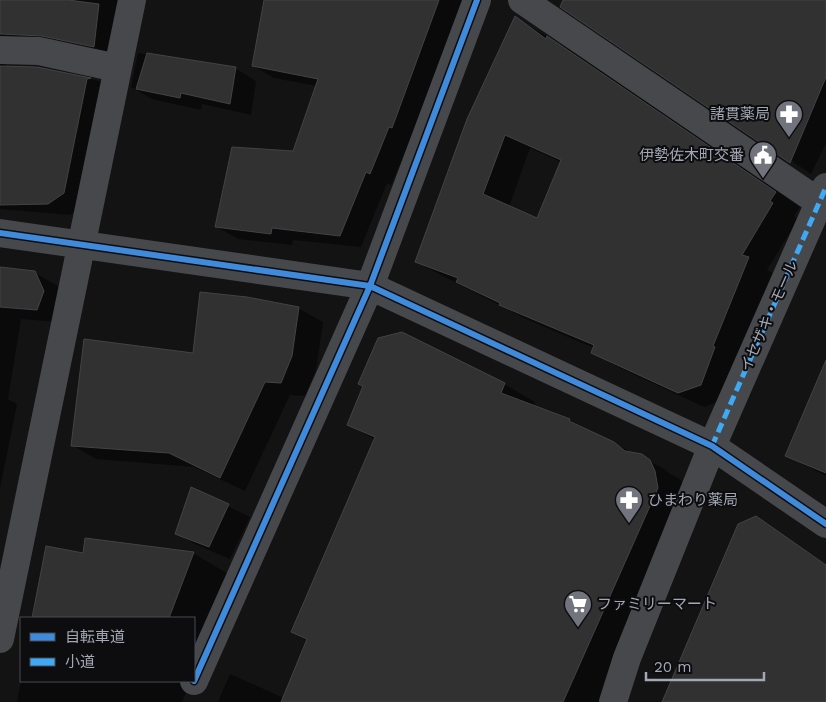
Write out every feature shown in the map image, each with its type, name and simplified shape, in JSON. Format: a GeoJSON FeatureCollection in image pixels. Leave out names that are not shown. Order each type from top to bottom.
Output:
{"type":"FeatureCollection","features":[{"type":"Feature","properties":{"kind":"street"},"geometry":{"type":"LineString","coordinates":[[0,639],[132,0]]}},
{"type":"Feature","properties":{"kind":"street"},"geometry":{"type":"LineString","coordinates":[[195,679],[370,286],[476,0]]}},
{"type":"Feature","properties":{"kind":"street"},"geometry":{"type":"LineString","coordinates":[[522,0],[824,198]]}},
{"type":"Feature","properties":{"kind":"street"},"geometry":{"type":"LineString","coordinates":[[0,50],[39,51],[117,68]]}},
{"type":"Feature","properties":{"kind":"street","name":"イセザキ・モール"},"geometry":{"type":"LineString","coordinates":[[613,702],[627,658],[712,446],[824,198]]}},
{"type":"Feature","properties":{"kind":"street"},"geometry":{"type":"LineString","coordinates":[[0,233],[370,286],[712,446],[826,524]]}},
{"type":"Feature","properties":{"kind":"street"},"geometry":{"type":"LineString","coordinates":[[184,702],[194,682]]}},
{"type":"Feature","properties":{"kind":"building"},"geometry":{"type":"Polygon","coordinates":[[[0,0],[68,0],[99,4],[94,47],[42,36],[0,34],[0,0]]]}},
{"type":"Feature","properties":{"kind":"building"},"geometry":{"type":"Polygon","coordinates":[[[264,0],[439,0],[392,128],[389,127],[370,174],[366,172],[340,236],[272,228],[271,234],[215,227],[232,147],[293,151],[318,79],[252,66],[264,0]]]}},
{"type":"Feature","properties":{"kind":"building"},"geometry":{"type":"Polygon","coordinates":[[[563,0],[826,0],[826,77],[790,163],[560,7],[563,0]]]}},
{"type":"Feature","properties":{"kind":"building"},"geometry":{"type":"Polygon","coordinates":[[[515,16],[546,39],[547,36],[776,192],[770,201],[773,203],[742,255],[749,257],[713,346],[715,347],[701,385],[678,393],[591,353],[594,345],[499,305],[500,303],[456,282],[458,278],[415,262],[467,119],[515,16]],[[505,135],[483,194],[537,218],[561,160],[505,135]]]}},
{"type":"Feature","properties":{"kind":"building"},"geometry":{"type":"Polygon","coordinates":[[[147,53],[236,67],[230,104],[181,93],[180,98],[136,89],[147,53]]]}},
{"type":"Feature","properties":{"kind":"building"},"geometry":{"type":"Polygon","coordinates":[[[0,66],[37,67],[91,78],[87,79],[64,193],[48,204],[0,205],[0,66]]]}},
{"type":"Feature","properties":{"kind":"building"},"geometry":{"type":"Polygon","coordinates":[[[0,267],[35,271],[44,291],[37,310],[0,307],[0,267]]]}},
{"type":"Feature","properties":{"kind":"building"},"geometry":{"type":"Polygon","coordinates":[[[200,292],[247,297],[299,307],[292,356],[281,383],[265,382],[220,478],[169,453],[71,446],[84,339],[193,353],[200,292]]]}},
{"type":"Feature","properties":{"kind":"building"},"geometry":{"type":"Polygon","coordinates":[[[402,332],[505,383],[501,393],[570,419],[569,421],[614,442],[625,451],[642,454],[650,460],[655,471],[658,488],[563,702],[281,702],[307,639],[291,632],[375,437],[347,425],[363,386],[358,384],[378,338],[402,332]]]}},
{"type":"Feature","properties":{"kind":"building"},"geometry":{"type":"Polygon","coordinates":[[[826,360],[826,473],[785,456],[826,360]]]}},
{"type":"Feature","properties":{"kind":"building"},"geometry":{"type":"Polygon","coordinates":[[[191,487],[229,504],[209,547],[175,534],[191,487]]]}},
{"type":"Feature","properties":{"kind":"building"},"geometry":{"type":"Polygon","coordinates":[[[756,516],[826,565],[826,702],[662,702],[738,524],[756,516]]]}},
{"type":"Feature","properties":{"kind":"building"},"geometry":{"type":"Polygon","coordinates":[[[85,538],[194,552],[169,617],[32,617],[46,546],[83,553],[85,538]]]}},
{"type":"Feature","properties":{"kind":"marked path"},"geometry":{"type":"LineString","coordinates":[[712,446],[826,187]]}},
{"type":"Feature","properties":{"kind":"cycle path"},"geometry":{"type":"LineString","coordinates":[[195,679],[370,286],[477,0]]}},
{"type":"Feature","properties":{"kind":"cycle path"},"geometry":{"type":"LineString","coordinates":[[0,233],[370,286],[712,446],[826,524]]}},
{"type":"Feature","properties":{"kind":"place","name":"諸貫薬局"},"geometry":{"type":"Point","coordinates":[789,138]}},
{"type":"Feature","properties":{"kind":"place","name":"伊勢佐木町交番"},"geometry":{"type":"Point","coordinates":[763,179]}},
{"type":"Feature","properties":{"kind":"place","name":"ひまわり薬局"},"geometry":{"type":"Point","coordinates":[629,524]}},
{"type":"Feature","properties":{"kind":"place","name":"ファミリーマート"},"geometry":{"type":"Point","coordinates":[578,628]}}]}
